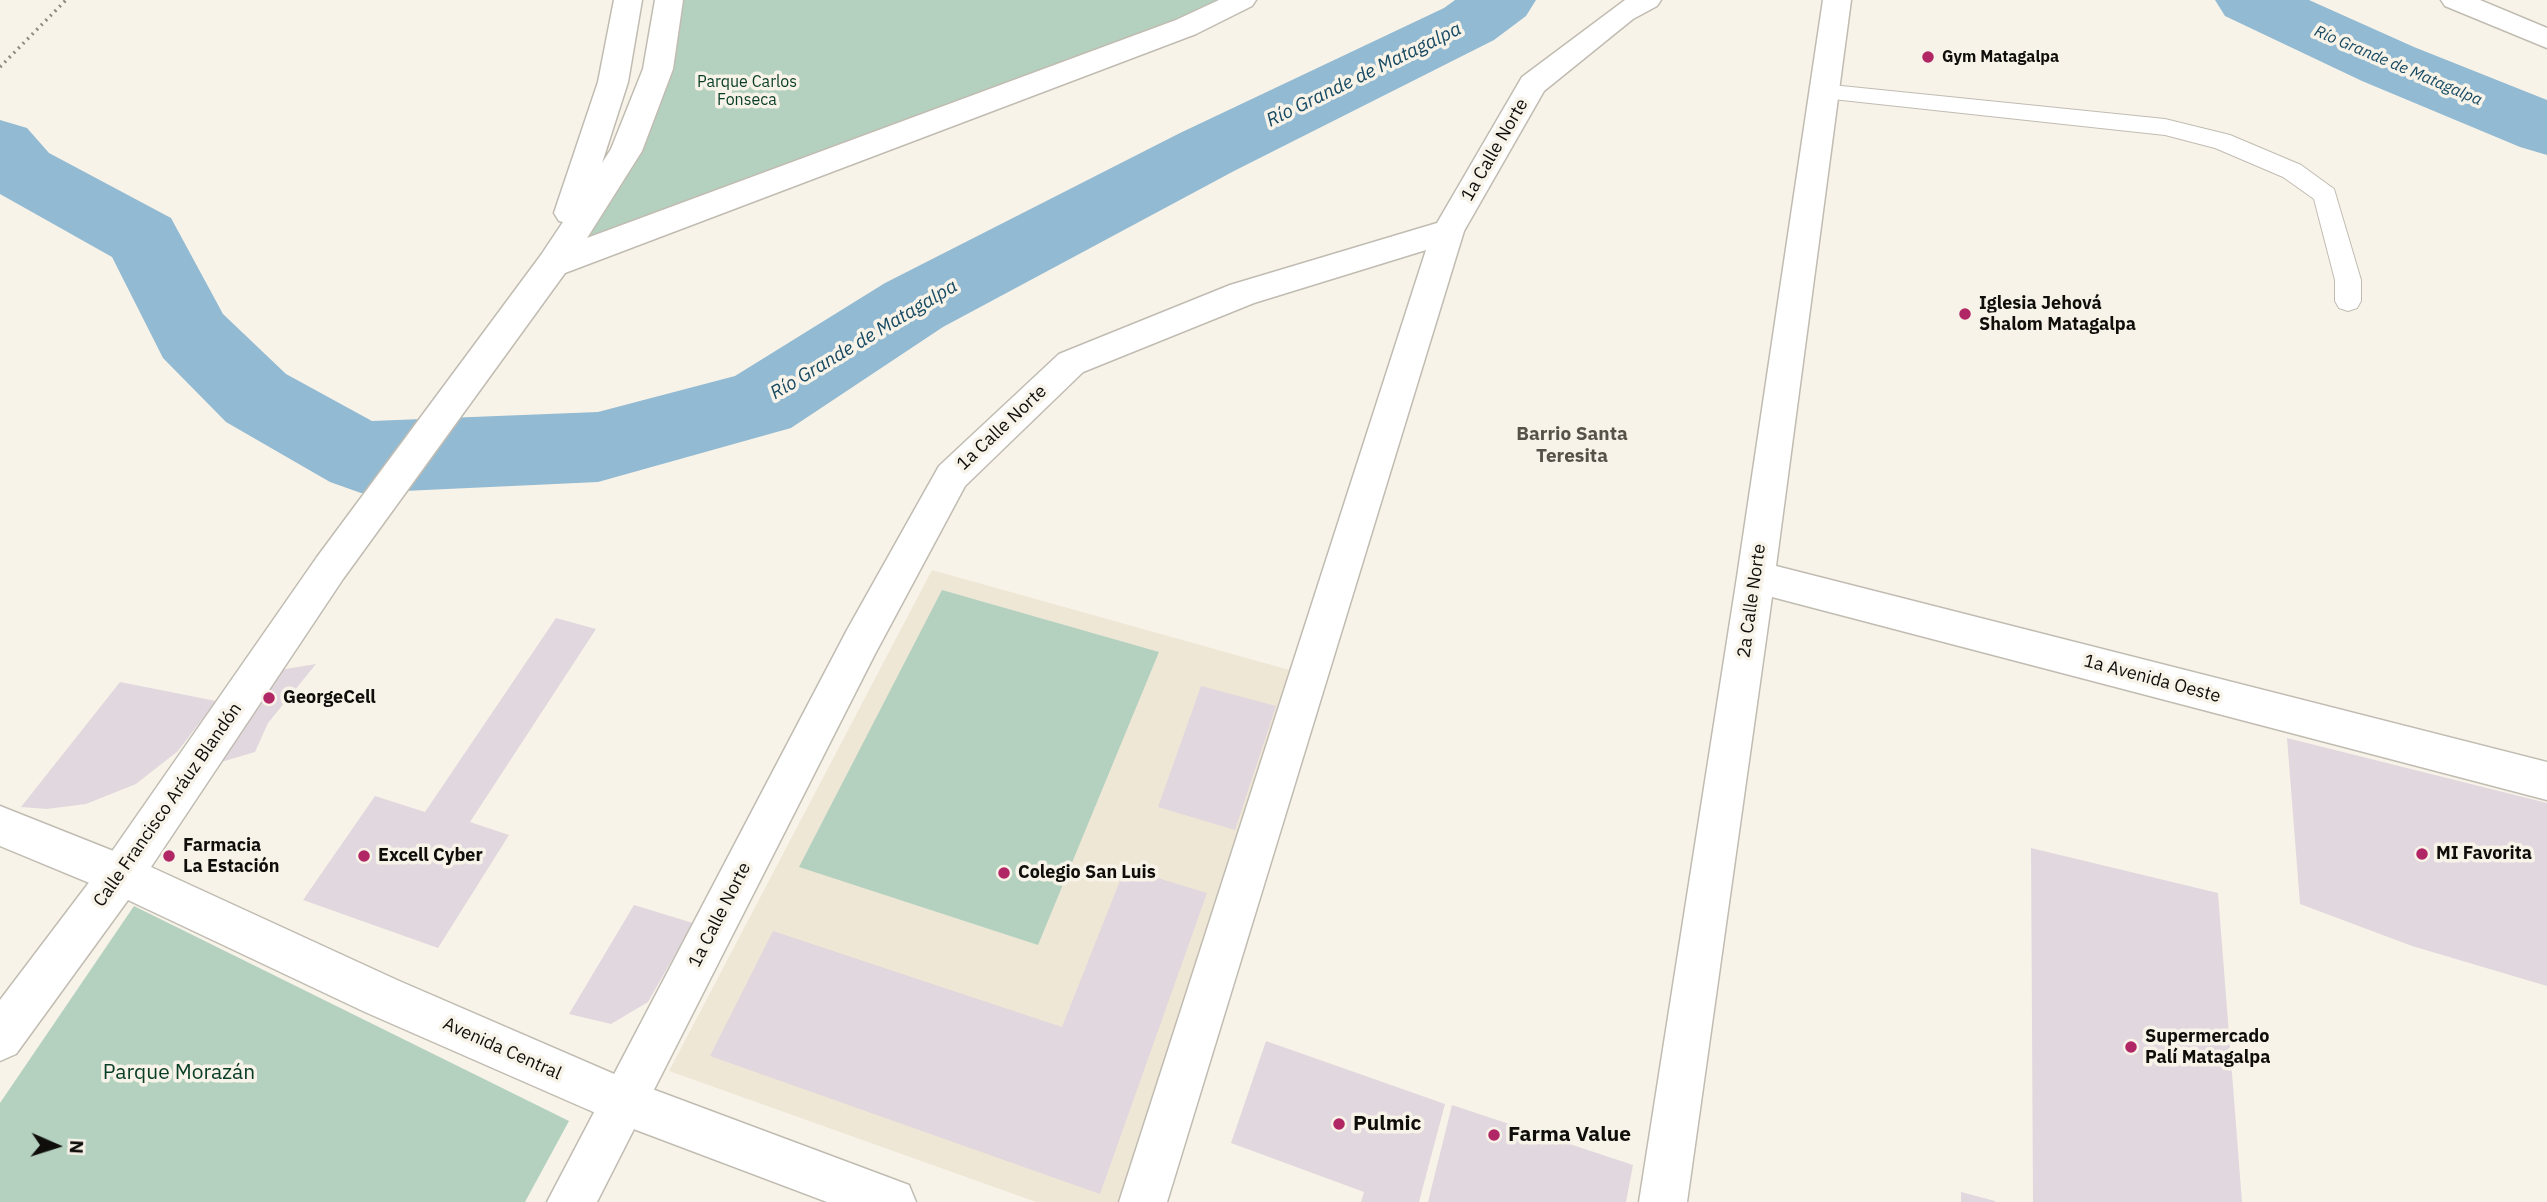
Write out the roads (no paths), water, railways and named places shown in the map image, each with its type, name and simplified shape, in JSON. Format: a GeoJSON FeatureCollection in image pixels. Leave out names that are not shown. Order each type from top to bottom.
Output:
{"type":"FeatureCollection","features":[{"type":"Feature","properties":{"kind":"street"},"geometry":{"type":"LineString","coordinates":[[553,264],[613,82],[628,0]]}},
{"type":"Feature","properties":{"kind":"street"},"geometry":{"type":"LineString","coordinates":[[553,264],[626,150],[659,69],[669,0]]}},
{"type":"Feature","properties":{"kind":"street"},"geometry":{"type":"LineString","coordinates":[[553,264],[1186,27],[1242,0]]}},
{"type":"Feature","properties":{"kind":"street","name":"1a Calle Norte"},"geometry":{"type":"LineString","coordinates":[[571,1202],[861,642],[952,476],[1071,363],[1242,293],[1448,231],[1533,84],[1623,13],[1647,0]]}},
{"type":"Feature","properties":{"kind":"street","name":"2a Calle Norte"},"geometry":{"type":"LineString","coordinates":[[1663,1202],[1756,577],[1837,0]]}},
{"type":"Feature","properties":{"kind":"street"},"geometry":{"type":"LineString","coordinates":[[2455,0],[2547,39]]}},
{"type":"Feature","properties":{"kind":"street"},"geometry":{"type":"LineString","coordinates":[[1143,1202],[1448,231]]}},
{"type":"Feature","properties":{"kind":"street","name":"Calle Francisco Aráuz Blandón"},"geometry":{"type":"LineString","coordinates":[[0,1038],[121,875],[330,568],[553,264]]}},
{"type":"Feature","properties":{"kind":"street","name":"1a Avenida Oeste"},"geometry":{"type":"LineString","coordinates":[[1756,577],[2547,781]]}},
{"type":"Feature","properties":{"kind":"street","name":"Avenida Central"},"geometry":{"type":"LineString","coordinates":[[0,826],[121,875],[381,996],[623,1102],[892,1202]]}},
{"type":"Feature","properties":{"kind":"lane"},"geometry":{"type":"LineString","coordinates":[[1822,92],[2165,127],[2222,141],[2292,170],[2325,195],[2348,280],[2348,301]]}},
{"type":"Feature","properties":{"kind":"waterway","name":"Río Grande de Matagalpa"},"geometry":{"type":"LineString","coordinates":[[0,146],[22,172],[143,238],[193,336],[256,398],[361,457],[598,447],[760,404],[914,305],[1207,152],[1469,24],[1501,0]]}},
{"type":"Feature","properties":{"kind":"waterway","name":"Río Grande de Matagalpa"},"geometry":{"type":"LineString","coordinates":[[2250,0],[2388,64],[2547,129]]}},
{"type":"Feature","properties":{"kind":"place","name":"Gym Matagalpa"},"geometry":{"type":"Point","coordinates":[1928,57]}},
{"type":"Feature","properties":{"kind":"place","name":"Iglesia Jehová Shalom Matagalpa"},"geometry":{"type":"Point","coordinates":[1965,314]}},
{"type":"Feature","properties":{"kind":"place","name":"GeorgeCell"},"geometry":{"type":"Point","coordinates":[269,698]}},
{"type":"Feature","properties":{"kind":"place","name":"MI Favorita"},"geometry":{"type":"Point","coordinates":[2422,854]}},
{"type":"Feature","properties":{"kind":"place","name":"Farmacia La Estación"},"geometry":{"type":"Point","coordinates":[169,856]}},
{"type":"Feature","properties":{"kind":"place","name":"Excell Cyber"},"geometry":{"type":"Point","coordinates":[364,856]}},
{"type":"Feature","properties":{"kind":"place","name":"Colegio San Luis"},"geometry":{"type":"Point","coordinates":[1004,873]}},
{"type":"Feature","properties":{"kind":"place","name":"Supermercado Palí Matagalpa"},"geometry":{"type":"Point","coordinates":[2131,1047]}},
{"type":"Feature","properties":{"kind":"place","name":"Pulmic"},"geometry":{"type":"Point","coordinates":[1339,1124]}},
{"type":"Feature","properties":{"kind":"place","name":"Farma Value"},"geometry":{"type":"Point","coordinates":[1494,1135]}},
{"type":"Feature","properties":{"kind":"district","name":"Barrio Santa Teresita"},"geometry":{"type":"Point","coordinates":[1572,446]}},
{"type":"Feature","properties":{"kind":"park label","name":"Parque Carlos Fonseca"},"geometry":{"type":"Point","coordinates":[747,91]}},
{"type":"Feature","properties":{"kind":"park label","name":"Parque Morazán"},"geometry":{"type":"Point","coordinates":[179,1073]}}]}
